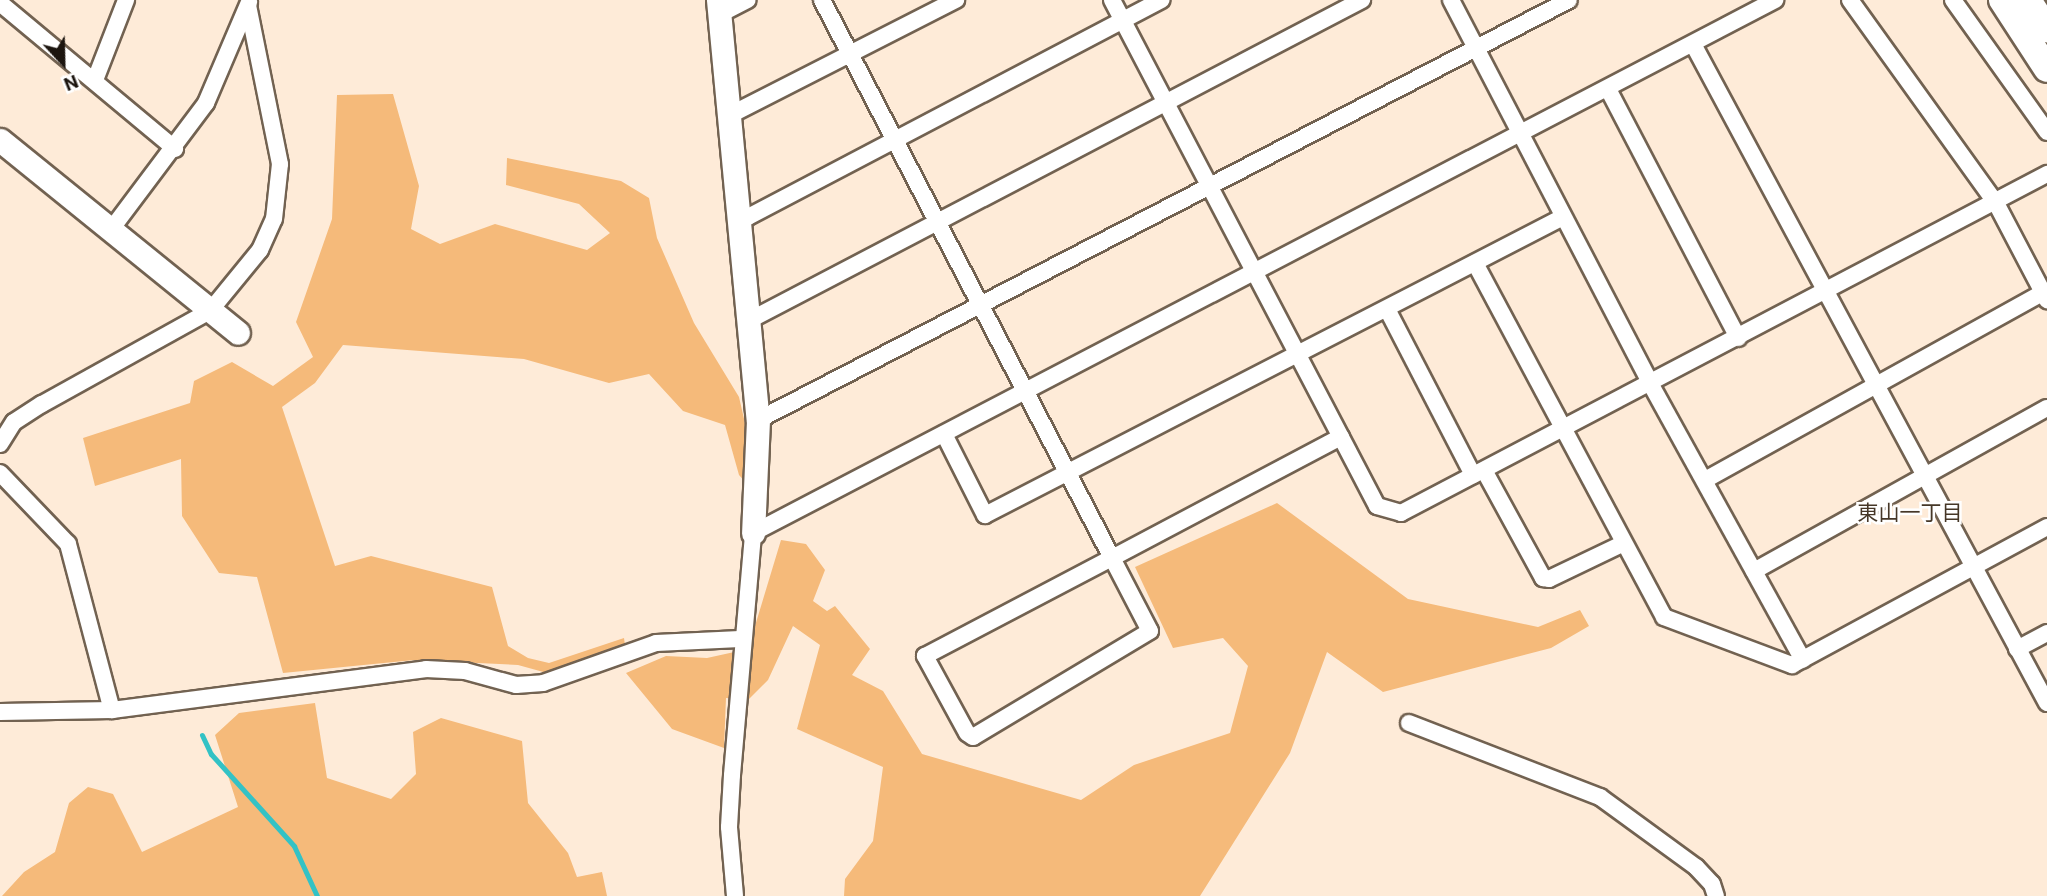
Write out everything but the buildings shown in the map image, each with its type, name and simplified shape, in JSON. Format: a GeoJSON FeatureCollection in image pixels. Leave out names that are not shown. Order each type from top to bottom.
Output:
{"type":"FeatureCollection","features":[{"type":"Feature","properties":{"kind":"main road"},"geometry":{"type":"LineString","coordinates":[[2002,0],[2047,69]]}},
{"type":"Feature","properties":{"kind":"main road"},"geometry":{"type":"LineString","coordinates":[[2028,0],[2047,29]]}},
{"type":"Feature","properties":{"kind":"street"},"geometry":{"type":"LineString","coordinates":[[95,80],[126,0]]}},
{"type":"Feature","properties":{"kind":"street"},"geometry":{"type":"LineString","coordinates":[[735,896],[729,827],[740,639],[753,533],[758,419],[719,7],[748,0]]}},
{"type":"Feature","properties":{"kind":"street"},"geometry":{"type":"LineString","coordinates":[[822,0],[1069,474],[1112,558],[1150,631],[974,737],[967,733],[925,656],[1112,558],[1341,437]]}},
{"type":"Feature","properties":{"kind":"street"},"geometry":{"type":"LineString","coordinates":[[730,115],[956,0]]}},
{"type":"Feature","properties":{"kind":"street"},"geometry":{"type":"LineString","coordinates":[[1112,0],[1168,102],[1377,506],[1401,513],[2047,174]]}},
{"type":"Feature","properties":{"kind":"street"},"geometry":{"type":"LineString","coordinates":[[739,218],[748,217],[1161,0]]}},
{"type":"Feature","properties":{"kind":"street"},"geometry":{"type":"LineString","coordinates":[[748,321],[1362,0]]}},
{"type":"Feature","properties":{"kind":"street"},"geometry":{"type":"LineString","coordinates":[[1451,0],[1650,383],[1803,660]]}},
{"type":"Feature","properties":{"kind":"street"},"geometry":{"type":"LineString","coordinates":[[758,419],[982,307],[1569,0]]}},
{"type":"Feature","properties":{"kind":"street"},"geometry":{"type":"LineString","coordinates":[[753,533],[1775,0]]}},
{"type":"Feature","properties":{"kind":"street"},"geometry":{"type":"LineString","coordinates":[[1704,480],[2045,296],[1996,203],[1850,0]]}},
{"type":"Feature","properties":{"kind":"street"},"geometry":{"type":"LineString","coordinates":[[1952,0],[2047,132]]}},
{"type":"Feature","properties":{"kind":"street"},"geometry":{"type":"LineString","coordinates":[[0,3],[16,7],[175,149]]}},
{"type":"Feature","properties":{"kind":"street"},"geometry":{"type":"LineString","coordinates":[[110,232],[175,149],[211,93],[249,3]]}},
{"type":"Feature","properties":{"kind":"street"},"geometry":{"type":"LineString","coordinates":[[0,444],[13,422],[210,311],[260,250],[274,219],[280,164],[249,3]]}},
{"type":"Feature","properties":{"kind":"street"},"geometry":{"type":"LineString","coordinates":[[1693,44],[1823,293],[2047,703]]}},
{"type":"Feature","properties":{"kind":"street"},"geometry":{"type":"LineString","coordinates":[[1608,89],[1738,338]]}},
{"type":"Feature","properties":{"kind":"street"},"geometry":{"type":"LineString","coordinates":[[0,140],[110,232],[238,333]]}},
{"type":"Feature","properties":{"kind":"street"},"geometry":{"type":"LineString","coordinates":[[944,434],[985,515],[1069,474],[1563,216]]}},
{"type":"Feature","properties":{"kind":"street"},"geometry":{"type":"LineString","coordinates":[[1475,263],[1664,617],[1785,666],[1803,660],[2047,527]]}},
{"type":"Feature","properties":{"kind":"street"},"geometry":{"type":"LineString","coordinates":[[1387,309],[1479,473],[1543,578],[1549,579],[1624,543]]}},
{"type":"Feature","properties":{"kind":"street"},"geometry":{"type":"LineString","coordinates":[[1754,571],[2047,408]]}},
{"type":"Feature","properties":{"kind":"street"},"geometry":{"type":"LineString","coordinates":[[0,473],[68,544],[112,710]]}},
{"type":"Feature","properties":{"kind":"street"},"geometry":{"type":"LineString","coordinates":[[2017,649],[2047,633]]}},
{"type":"Feature","properties":{"kind":"street"},"geometry":{"type":"LineString","coordinates":[[0,712],[112,710],[426,669],[465,671],[516,685],[543,683],[656,643],[740,639]]}},
{"type":"Feature","properties":{"kind":"street"},"geometry":{"type":"LineString","coordinates":[[1409,723],[1601,797],[1696,867],[1712,884],[1716,896]]}},
{"type":"Feature","properties":{"kind":"shaded area"},"geometry":{"type":"Polygon","coordinates":[[[393,94],[419,186],[411,229],[440,244],[495,224],[587,250],[610,233],[579,204],[506,185],[507,158],[621,181],[649,198],[657,238],[694,323],[739,397],[747,432],[747,484],[739,475],[725,425],[683,411],[649,374],[609,383],[524,359],[343,345],[315,383],[282,407],[335,566],[371,556],[492,587],[508,646],[528,658],[549,663],[624,638],[625,645],[547,673],[518,665],[414,660],[283,673],[257,577],[219,573],[182,516],[181,459],[95,486],[83,438],[190,403],[194,381],[232,362],[273,386],[313,357],[296,322],[332,219],[337,95],[393,94]]]}},
{"type":"Feature","properties":{"kind":"shaded area"},"geometry":{"type":"Polygon","coordinates":[[[1277,503],[1408,599],[1538,627],[1580,610],[1589,626],[1551,648],[1383,692],[1327,652],[1290,753],[1200,896],[844,896],[845,879],[873,841],[883,767],[797,729],[820,645],[793,626],[768,680],[748,700],[726,698],[724,748],[672,729],[626,673],[666,656],[707,658],[748,649],[781,540],[806,544],[825,570],[813,601],[827,611],[835,606],[870,649],[852,675],[883,691],[922,754],[1081,800],[1134,765],[1230,733],[1248,666],[1223,638],[1173,648],[1135,567],[1277,503]]]}},
{"type":"Feature","properties":{"kind":"shaded area"},"geometry":{"type":"Polygon","coordinates":[[[315,703],[327,778],[391,799],[416,774],[413,732],[441,718],[522,741],[528,803],[568,853],[577,877],[602,872],[607,896],[2,896],[24,872],[55,852],[69,803],[88,787],[113,794],[142,852],[238,807],[215,735],[239,713],[315,703]]]}},
{"type":"Feature","properties":{"kind":"waterway"},"geometry":{"type":"LineString","coordinates":[[202,735],[211,754],[294,846],[317,896]]}},
{"type":"Feature","properties":{"kind":"district","name":"東山一丁目"},"geometry":{"type":"Point","coordinates":[1910,513]}}]}
